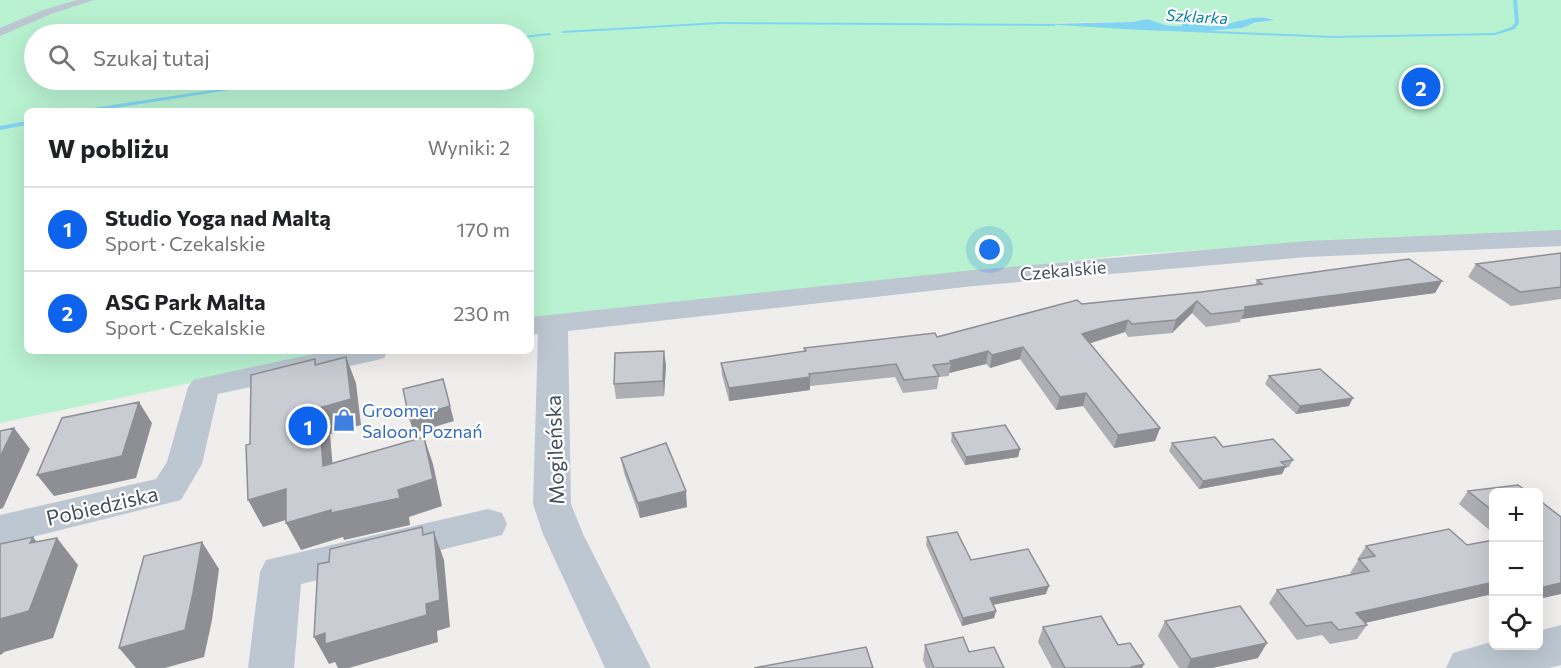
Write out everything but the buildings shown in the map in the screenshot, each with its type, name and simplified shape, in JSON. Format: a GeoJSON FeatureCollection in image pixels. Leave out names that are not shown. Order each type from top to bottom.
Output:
{"type":"FeatureCollection","features":[{"type":"Feature","properties":{"kind":"street"},"geometry":{"type":"LineString","coordinates":[[0,32],[47,12],[89,0]]}},
{"type":"Feature","properties":{"kind":"street","name":"Czekalskie"},"geometry":{"type":"LineString","coordinates":[[542,324],[974,279],[1307,249],[1561,238]]}},
{"type":"Feature","properties":{"kind":"street","name":"Mogileńska"},"geometry":{"type":"LineString","coordinates":[[542,324],[552,504],[563,534],[628,668]]}},
{"type":"Feature","properties":{"kind":"street","name":"Pobiedziska"},"geometry":{"type":"LineString","coordinates":[[0,530],[168,490],[184,464],[204,387],[359,354]]}},
{"type":"Feature","properties":{"kind":"street"},"geometry":{"type":"LineString","coordinates":[[271,668],[281,572],[488,524]]}},
{"type":"Feature","properties":{"kind":"street"},"geometry":{"type":"LineString","coordinates":[[1469,668],[1561,645]]}},
{"type":"Feature","properties":{"kind":"green space"},"geometry":{"type":"Polygon","coordinates":[[[0,0],[1561,0],[1561,232],[1274,245],[1126,255],[534,318],[534,108],[24,108],[24,354],[329,354],[0,423],[0,0]],[[1180,16],[1183,24],[1181,26],[1168,26],[1148,19],[1132,22],[1049,23],[1139,30],[1209,31],[1233,29],[1274,19],[1255,18],[1207,26],[1198,24],[1207,20],[1199,16],[1180,16]]]}},
{"type":"Feature","properties":{"kind":"water"},"geometry":{"type":"Polygon","coordinates":[[[1175,17],[1207,18],[1199,24],[1208,26],[1256,18],[1274,20],[1254,23],[1242,28],[1209,31],[1139,30],[1043,24],[1132,22],[1148,19],[1168,26],[1181,26],[1183,24],[1175,17]]]}},
{"type":"Feature","properties":{"kind":"waterway","name":"Szklarka"},"geometry":{"type":"LineString","coordinates":[[1145,29],[1332,37],[1495,34],[1513,28],[1517,23],[1515,0]]}},
{"type":"Feature","properties":{"kind":"waterway","name":"Szklarka"},"geometry":{"type":"LineString","coordinates":[[563,32],[720,23],[1054,25]]}},
{"type":"Feature","properties":{"kind":"waterway","name":"Szklarka"},"geometry":{"type":"LineString","coordinates":[[534,36],[549,34]]}},
{"type":"Feature","properties":{"kind":"waterway","name":"Szklarka"},"geometry":{"type":"LineString","coordinates":[[105,108],[221,90]]}},
{"type":"Feature","properties":{"kind":"waterway","name":"Szklarka"},"geometry":{"type":"LineString","coordinates":[[0,128],[24,124]]}},
{"type":"Feature","properties":{"kind":"place","name":"ASG Park Malta"},"geometry":{"type":"Point","coordinates":[1421,87]}},
{"type":"Feature","properties":{"kind":"place","name":"Groomer Saloon Poznań"},"geometry":{"type":"Point","coordinates":[344,420]}},
{"type":"Feature","properties":{"kind":"place","name":"Studio Yoga nad Maltą"},"geometry":{"type":"Point","coordinates":[308,426]}}]}
